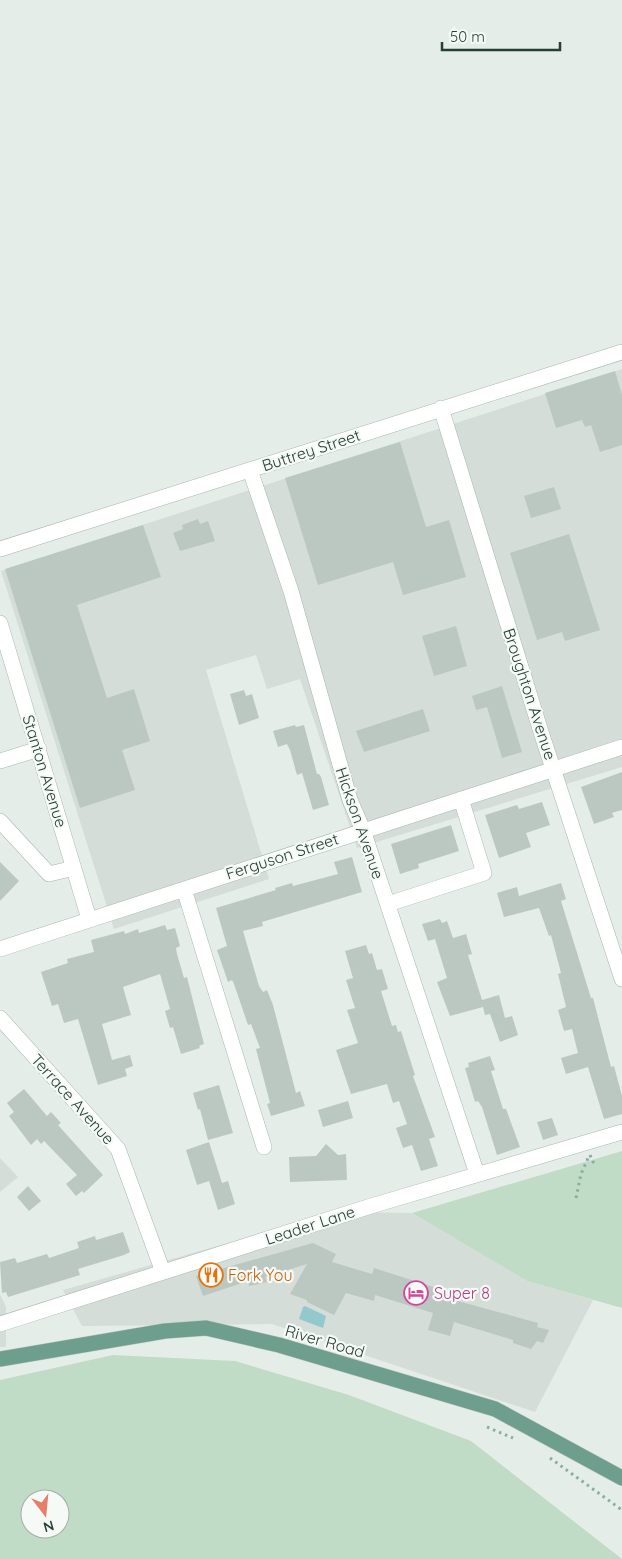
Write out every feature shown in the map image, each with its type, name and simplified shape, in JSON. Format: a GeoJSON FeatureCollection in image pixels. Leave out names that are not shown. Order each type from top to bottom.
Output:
{"type":"FeatureCollection","features":[{"type":"Feature","properties":{"kind":"main road","name":"River Road"},"geometry":{"type":"LineString","coordinates":[[0,1359],[165,1331],[206,1328],[279,1345],[495,1409],[622,1478]]}},
{"type":"Feature","properties":{"kind":"street","name":"Buttrey Street"},"geometry":{"type":"LineString","coordinates":[[0,549],[622,352]]}},
{"type":"Feature","properties":{"kind":"street","name":"Broughton Avenue"},"geometry":{"type":"LineString","coordinates":[[441,408],[554,770],[622,978]]}},
{"type":"Feature","properties":{"kind":"street","name":"Hickson Avenue"},"geometry":{"type":"LineString","coordinates":[[250,470],[290,591],[350,800],[363,830],[478,1174]]}},
{"type":"Feature","properties":{"kind":"street","name":"Stanton Avenue"},"geometry":{"type":"LineString","coordinates":[[0,623],[89,919]]}},
{"type":"Feature","properties":{"kind":"street","name":"Ferguson Street"},"geometry":{"type":"LineString","coordinates":[[0,949],[622,747]]}},
{"type":"Feature","properties":{"kind":"street"},"geometry":{"type":"LineString","coordinates":[[0,761],[39,749]]}},
{"type":"Feature","properties":{"kind":"street"},"geometry":{"type":"LineString","coordinates":[[388,904],[484,873],[461,799]]}},
{"type":"Feature","properties":{"kind":"street"},"geometry":{"type":"LineString","coordinates":[[0,821],[49,874],[74,868]]}},
{"type":"Feature","properties":{"kind":"street"},"geometry":{"type":"LineString","coordinates":[[184,889],[264,1147]]}},
{"type":"Feature","properties":{"kind":"street","name":"Terrace Avenue"},"geometry":{"type":"LineString","coordinates":[[0,1018],[118,1149],[163,1272]]}},
{"type":"Feature","properties":{"kind":"street","name":"Leader Lane"},"geometry":{"type":"LineString","coordinates":[[0,1324],[478,1174],[622,1132]]}},
{"type":"Feature","properties":{"kind":"path"},"geometry":{"type":"LineString","coordinates":[[576,1198],[581,1174],[590,1155]]}},
{"type":"Feature","properties":{"kind":"path"},"geometry":{"type":"LineString","coordinates":[[549,1457],[622,1510]]}},
{"type":"Feature","properties":{"kind":"shaded area"},"geometry":{"type":"Polygon","coordinates":[[[622,369],[622,767],[357,848],[300,679],[267,689],[256,655],[206,670],[269,879],[114,929],[1,571],[622,369]]]}},
{"type":"Feature","properties":{"kind":"shaded area"},"geometry":{"type":"Polygon","coordinates":[[[0,1158],[18,1177],[0,1192],[0,1158]]]}},
{"type":"Feature","properties":{"kind":"shaded area"},"geometry":{"type":"Polygon","coordinates":[[[337,1212],[412,1213],[527,1281],[593,1300],[535,1412],[272,1324],[82,1326],[63,1290],[337,1212]]]}},
{"type":"Feature","properties":{"kind":"shaded area"},"geometry":{"type":"Polygon","coordinates":[[[0,1294],[6,1307],[6,1347],[0,1347],[0,1294]]]}},
{"type":"Feature","properties":{"kind":"green space"},"geometry":{"type":"Polygon","coordinates":[[[622,1151],[622,1308],[527,1281],[412,1213],[622,1151]]]}},
{"type":"Feature","properties":{"kind":"green space"},"geometry":{"type":"Polygon","coordinates":[[[113,1355],[235,1361],[349,1395],[471,1441],[622,1559],[0,1559],[0,1380],[113,1355]]]}},
{"type":"Feature","properties":{"kind":"water"},"geometry":{"type":"Polygon","coordinates":[[[305,1306],[326,1316],[323,1328],[299,1319],[305,1306]]]}},
{"type":"Feature","properties":{"kind":"building"},"geometry":{"type":"Polygon","coordinates":[[[615,371],[622,395],[622,445],[600,452],[591,425],[585,427],[582,420],[556,428],[545,393],[615,371]]]}},
{"type":"Feature","properties":{"kind":"building"},"geometry":{"type":"Polygon","coordinates":[[[400,442],[426,527],[449,520],[466,577],[403,595],[393,562],[318,585],[285,478],[400,442]]]}},
{"type":"Feature","properties":{"kind":"building"},"geometry":{"type":"Polygon","coordinates":[[[554,487],[561,509],[531,518],[524,496],[554,487]]]}},
{"type":"Feature","properties":{"kind":"building"},"geometry":{"type":"Polygon","coordinates":[[[198,519],[200,524],[208,521],[215,541],[180,551],[173,533],[183,529],[182,525],[198,519]]]}},
{"type":"Feature","properties":{"kind":"building"},"geometry":{"type":"Polygon","coordinates":[[[143,525],[161,577],[77,605],[107,698],[134,689],[150,741],[122,750],[135,790],[80,808],[5,569],[143,525]]]}},
{"type":"Feature","properties":{"kind":"building"},"geometry":{"type":"Polygon","coordinates":[[[569,534],[600,630],[565,641],[562,632],[537,640],[510,553],[569,534]]]}},
{"type":"Feature","properties":{"kind":"building"},"geometry":{"type":"Polygon","coordinates":[[[456,626],[467,666],[434,676],[422,636],[456,626]]]}},
{"type":"Feature","properties":{"kind":"building"},"geometry":{"type":"Polygon","coordinates":[[[502,686],[522,752],[502,758],[487,707],[476,710],[472,696],[502,686]]]}},
{"type":"Feature","properties":{"kind":"building"},"geometry":{"type":"Polygon","coordinates":[[[244,690],[246,696],[252,694],[259,718],[239,725],[230,694],[244,690]]]}},
{"type":"Feature","properties":{"kind":"building"},"geometry":{"type":"Polygon","coordinates":[[[423,709],[430,731],[364,752],[356,731],[423,709]]]}},
{"type":"Feature","properties":{"kind":"building"},"geometry":{"type":"Polygon","coordinates":[[[295,725],[296,727],[304,725],[317,774],[321,777],[329,805],[313,810],[302,773],[297,775],[287,744],[278,747],[273,731],[295,725]]]}},
{"type":"Feature","properties":{"kind":"building"},"geometry":{"type":"Polygon","coordinates":[[[622,772],[622,810],[612,813],[614,817],[594,824],[581,787],[622,772]]]}},
{"type":"Feature","properties":{"kind":"building"},"geometry":{"type":"Polygon","coordinates":[[[542,802],[550,825],[526,833],[531,847],[499,858],[485,815],[517,805],[519,809],[542,802]]]}},
{"type":"Feature","properties":{"kind":"building"},"geometry":{"type":"Polygon","coordinates":[[[451,825],[459,851],[418,864],[419,868],[400,874],[391,844],[451,825]]]}},
{"type":"Feature","properties":{"kind":"building"},"geometry":{"type":"Polygon","coordinates":[[[352,857],[362,892],[262,922],[263,926],[243,931],[259,986],[263,992],[267,990],[273,1005],[296,1093],[300,1091],[305,1106],[271,1116],[267,1104],[270,1103],[256,1049],[260,1048],[251,1024],[248,1025],[234,984],[232,980],[228,982],[217,950],[227,946],[216,908],[276,890],[275,888],[292,883],[293,886],[338,874],[334,862],[352,857]]]}},
{"type":"Feature","properties":{"kind":"building"},"geometry":{"type":"Polygon","coordinates":[[[0,862],[19,881],[0,901],[0,862]]]}},
{"type":"Feature","properties":{"kind":"building"},"geometry":{"type":"Polygon","coordinates":[[[561,883],[566,899],[561,901],[591,998],[593,998],[611,1067],[614,1066],[622,1096],[622,1114],[604,1119],[588,1067],[566,1074],[561,1058],[578,1053],[572,1029],[564,1031],[558,1010],[566,1007],[558,974],[561,973],[551,935],[549,936],[539,908],[504,917],[497,893],[517,887],[519,896],[561,883]]]}},
{"type":"Feature","properties":{"kind":"building"},"geometry":{"type":"Polygon","coordinates":[[[440,919],[442,923],[447,921],[453,938],[466,934],[472,954],[468,955],[482,1000],[499,995],[505,1018],[512,1016],[518,1035],[500,1042],[490,1014],[485,1015],[483,1007],[450,1016],[437,982],[447,978],[435,939],[428,941],[422,924],[440,919]]]}},
{"type":"Feature","properties":{"kind":"building"},"geometry":{"type":"Polygon","coordinates":[[[165,925],[167,930],[175,928],[180,946],[176,948],[177,954],[184,978],[187,977],[204,1044],[199,1046],[200,1048],[181,1054],[173,1027],[170,1028],[165,1011],[170,1009],[160,974],[123,987],[131,1015],[102,1024],[112,1060],[130,1055],[133,1066],[125,1069],[127,1076],[98,1085],[78,1019],[64,1023],[58,1004],[52,1006],[41,972],[68,963],[67,959],[94,952],[91,940],[124,931],[125,934],[138,929],[139,933],[165,925]]]}},
{"type":"Feature","properties":{"kind":"building"},"geometry":{"type":"Polygon","coordinates":[[[366,945],[369,954],[372,953],[377,970],[382,969],[388,989],[381,991],[392,1026],[396,1025],[398,1032],[401,1031],[415,1075],[413,1076],[435,1137],[429,1139],[438,1166],[421,1171],[412,1145],[403,1148],[396,1128],[407,1124],[399,1101],[393,1103],[387,1084],[351,1094],[336,1050],[358,1043],[347,1010],[355,1008],[346,980],[353,978],[345,951],[366,945]]]}},
{"type":"Feature","properties":{"kind":"building"},"geometry":{"type":"Polygon","coordinates":[[[490,1056],[495,1070],[491,1071],[503,1109],[506,1109],[520,1147],[497,1155],[482,1107],[478,1101],[475,1102],[465,1068],[469,1067],[468,1063],[490,1056]]]}},
{"type":"Feature","properties":{"kind":"building"},"geometry":{"type":"Polygon","coordinates":[[[219,1085],[233,1133],[208,1140],[200,1109],[198,1110],[193,1093],[219,1085]]]}},
{"type":"Feature","properties":{"kind":"building"},"geometry":{"type":"Polygon","coordinates":[[[24,1089],[47,1116],[51,1112],[61,1123],[58,1125],[103,1175],[84,1193],[82,1191],[76,1196],[66,1184],[77,1175],[44,1141],[41,1144],[37,1139],[31,1145],[9,1116],[14,1112],[7,1103],[24,1089]]]}},
{"type":"Feature","properties":{"kind":"building"},"geometry":{"type":"Polygon","coordinates":[[[348,1101],[353,1118],[323,1127],[318,1110],[348,1101]]]}},
{"type":"Feature","properties":{"kind":"building"},"geometry":{"type":"Polygon","coordinates":[[[552,1118],[558,1135],[543,1140],[537,1122],[552,1118]]]}},
{"type":"Feature","properties":{"kind":"building"},"geometry":{"type":"Polygon","coordinates":[[[209,1142],[222,1183],[228,1181],[235,1204],[218,1210],[209,1181],[197,1185],[186,1150],[209,1142]]]}},
{"type":"Feature","properties":{"kind":"building"},"geometry":{"type":"Polygon","coordinates":[[[326,1144],[338,1155],[346,1154],[347,1180],[290,1182],[289,1157],[316,1156],[326,1144]]]}},
{"type":"Feature","properties":{"kind":"building"},"geometry":{"type":"Polygon","coordinates":[[[28,1186],[41,1201],[29,1211],[17,1197],[28,1186]]]}},
{"type":"Feature","properties":{"kind":"building"},"geometry":{"type":"Polygon","coordinates":[[[123,1232],[130,1252],[78,1269],[80,1275],[8,1297],[6,1292],[2,1293],[0,1262],[15,1258],[17,1263],[47,1254],[49,1258],[79,1248],[77,1242],[95,1236],[96,1240],[123,1232]]]}},
{"type":"Feature","properties":{"kind":"building"},"geometry":{"type":"Polygon","coordinates":[[[313,1243],[336,1254],[332,1262],[372,1274],[374,1268],[452,1293],[450,1299],[538,1323],[537,1327],[549,1330],[543,1343],[537,1341],[531,1349],[513,1343],[513,1340],[454,1322],[450,1336],[428,1330],[433,1313],[375,1295],[374,1301],[346,1293],[334,1315],[307,1302],[307,1300],[290,1294],[307,1264],[265,1277],[267,1282],[249,1286],[248,1281],[203,1296],[196,1276],[313,1243]]]}},
{"type":"Feature","properties":{"kind":"place","name":"Fork You"},"geometry":{"type":"Point","coordinates":[211,1275]}},
{"type":"Feature","properties":{"kind":"place","name":"Super 8"},"geometry":{"type":"Point","coordinates":[416,1293]}}]}
